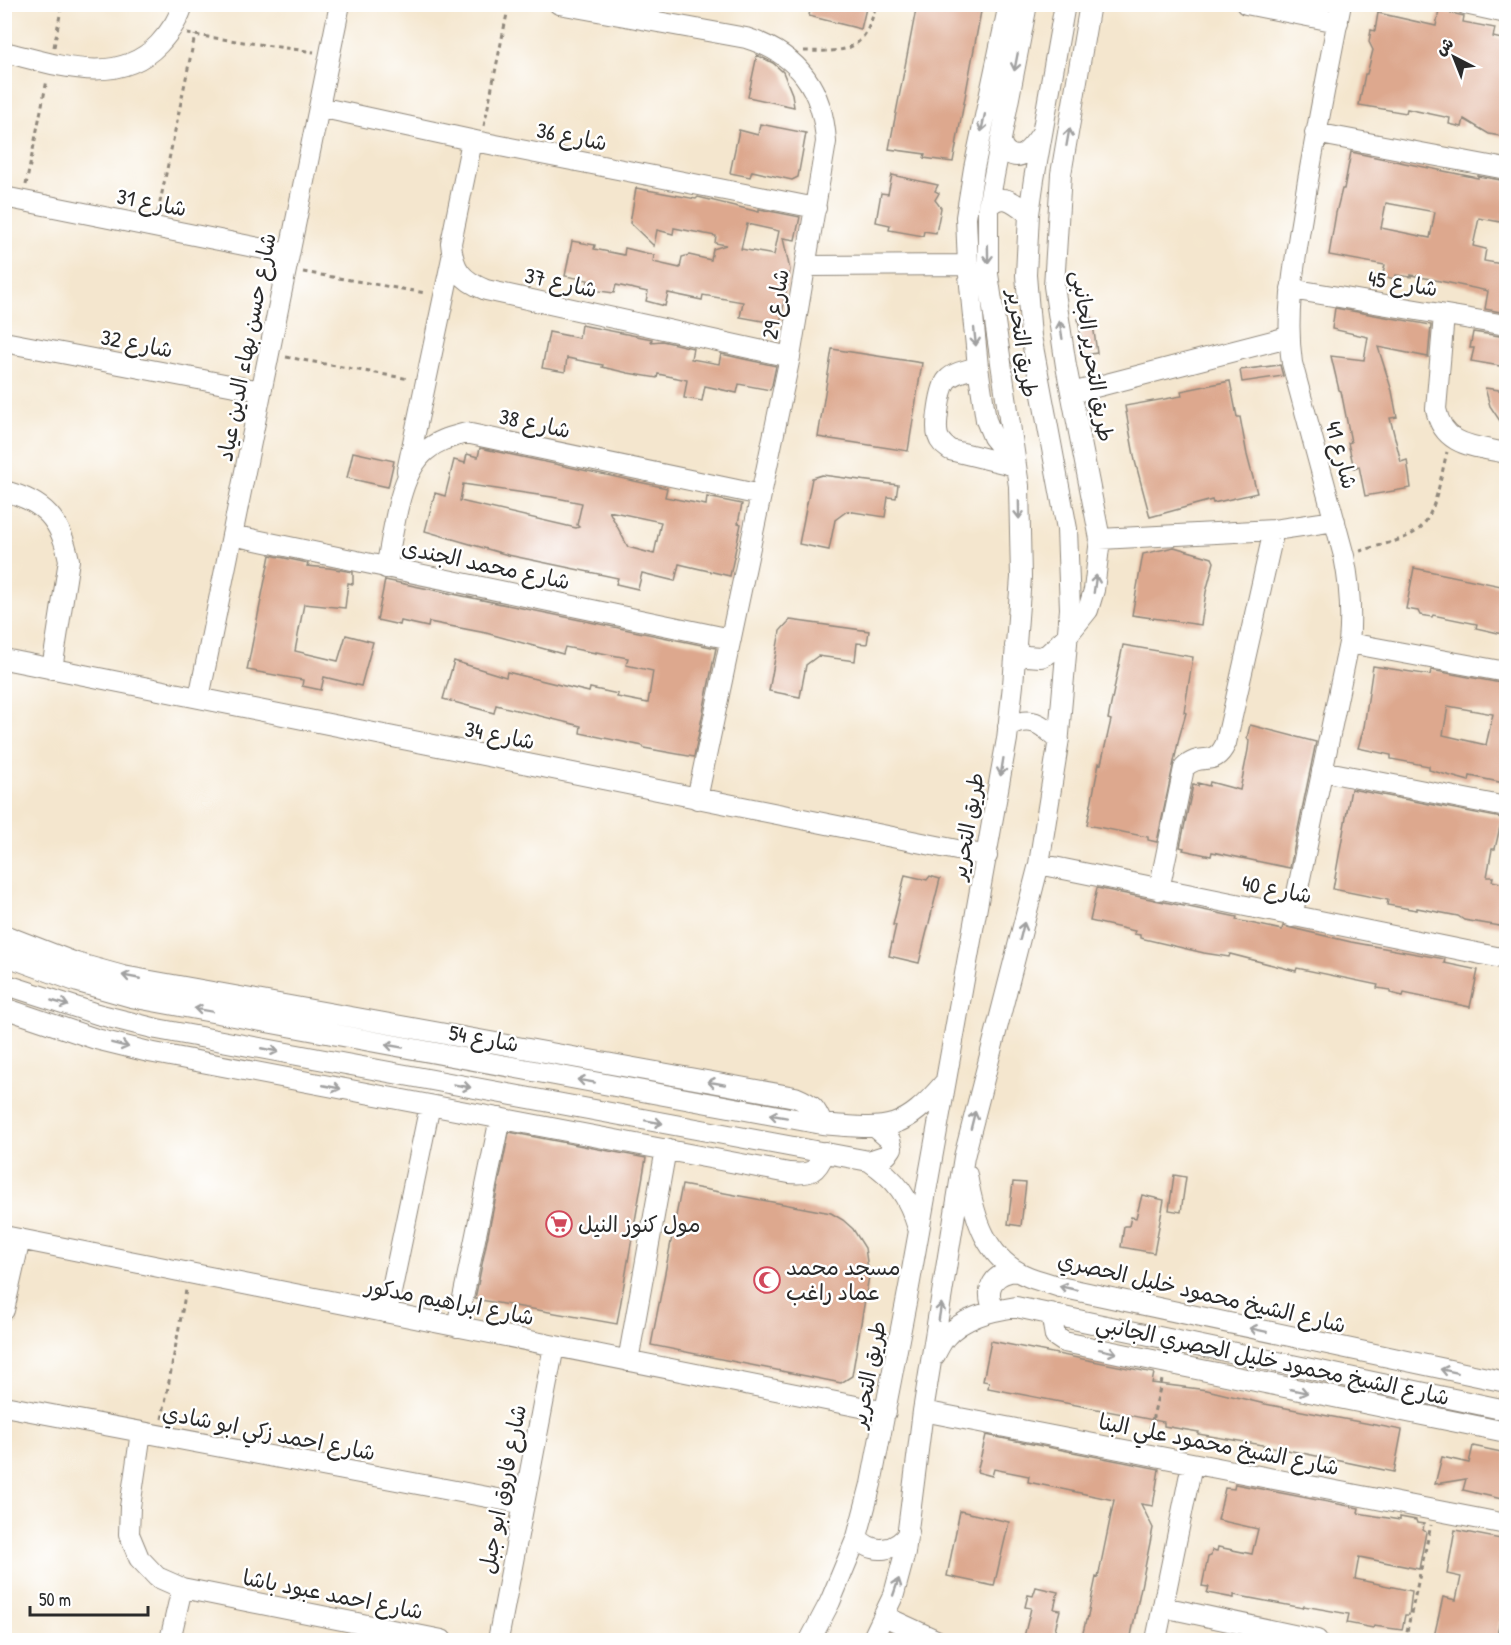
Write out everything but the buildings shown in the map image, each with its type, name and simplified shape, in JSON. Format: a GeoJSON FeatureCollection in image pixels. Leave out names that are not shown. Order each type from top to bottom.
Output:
{"type":"FeatureCollection","features":[{"type":"Feature","properties":{"kind":"street"},"geometry":{"type":"LineString","coordinates":[[4,52],[82,69],[107,70],[131,63],[153,51],[171,32],[183,4]]}},
{"type":"Feature","properties":{"kind":"street","name":"شارع حسن بهاء الدين عياد"},"geometry":{"type":"LineString","coordinates":[[199,698],[340,4]]}},
{"type":"Feature","properties":{"kind":"street","name":"شارع 29"},"geometry":{"type":"LineString","coordinates":[[559,4],[763,43],[795,64],[809,81],[819,100],[824,121],[826,142],[790,357],[697,799]]}},
{"type":"Feature","properties":{"kind":"street"},"geometry":{"type":"LineString","coordinates":[[1009,4],[1014,26],[974,168],[966,217],[968,266],[978,368],[989,429],[1017,466]]}},
{"type":"Feature","properties":{"kind":"street","name":"طريق التحرير"},"geometry":{"type":"LineString","coordinates":[[810,1641],[830,1602],[857,1537],[886,1412],[987,856],[1008,727],[1021,577],[1019,486],[988,274],[988,207],[1001,139],[1014,26],[1028,4]]}},
{"type":"Feature","properties":{"kind":"street","name":"طريق التحرير"},"geometry":{"type":"LineString","coordinates":[[872,1641],[900,1574],[909,1532],[923,1411],[964,1157],[1039,864],[1059,740],[1070,609],[1067,529],[1031,336],[1026,275],[1029,214],[1040,136],[1065,4]]}},
{"type":"Feature","properties":{"kind":"street","name":"طريق التحرير الجانبى"},"geometry":{"type":"LineString","coordinates":[[1015,646],[1020,653],[1026,656],[1041,657],[1048,654],[1088,610],[1094,590],[1100,538],[1066,366],[1054,286],[1061,174],[1090,4]]}},
{"type":"Feature","properties":{"kind":"street"},"geometry":{"type":"LineString","coordinates":[[1246,4],[1339,13]]}},
{"type":"Feature","properties":{"kind":"street"},"geometry":{"type":"LineString","coordinates":[[1466,4],[1506,13]]}},
{"type":"Feature","properties":{"kind":"street","name":"شارع 41"},"geometry":{"type":"LineString","coordinates":[[1292,917],[1352,614],[1350,584],[1344,556],[1292,363],[1288,337],[1291,289],[1315,133],[1339,13]]}},
{"type":"Feature","properties":{"kind":"street"},"geometry":{"type":"LineString","coordinates":[[1001,139],[1004,150],[1018,156],[1024,154],[1040,136],[1078,74]]}},
{"type":"Feature","properties":{"kind":"street","name":"شارع 36"},"geometry":{"type":"LineString","coordinates":[[319,107],[476,141],[816,208]]}},
{"type":"Feature","properties":{"kind":"street"},"geometry":{"type":"LineString","coordinates":[[1315,133],[1506,169]]}},
{"type":"Feature","properties":{"kind":"street"},"geometry":{"type":"LineString","coordinates":[[404,486],[452,258],[451,243],[476,141]]}},
{"type":"Feature","properties":{"kind":"street","name":"شارع 31"},"geometry":{"type":"LineString","coordinates":[[14,199],[154,227],[288,262]]}},
{"type":"Feature","properties":{"kind":"street"},"geometry":{"type":"LineString","coordinates":[[988,207],[995,200],[1006,199],[1029,214]]}},
{"type":"Feature","properties":{"kind":"street","name":"شارع 37"},"geometry":{"type":"LineString","coordinates":[[452,258],[459,273],[471,284],[486,290],[790,357]]}},
{"type":"Feature","properties":{"kind":"street"},"geometry":{"type":"LineString","coordinates":[[806,266],[968,266]]}},
{"type":"Feature","properties":{"kind":"street","name":"شارع 45"},"geometry":{"type":"LineString","coordinates":[[1291,289],[1506,325]]}},
{"type":"Feature","properties":{"kind":"street"},"geometry":{"type":"LineString","coordinates":[[1444,315],[1436,409],[1438,420],[1443,430],[1451,438],[1466,445],[1506,453]]}},
{"type":"Feature","properties":{"kind":"street"},"geometry":{"type":"LineString","coordinates":[[1031,336],[1066,366]]}},
{"type":"Feature","properties":{"kind":"street"},"geometry":{"type":"LineString","coordinates":[[1072,393],[1288,337]]}},
{"type":"Feature","properties":{"kind":"street","name":"شارع 32"},"geometry":{"type":"LineString","coordinates":[[4,342],[261,391]]}},
{"type":"Feature","properties":{"kind":"street"},"geometry":{"type":"LineString","coordinates":[[978,368],[952,375],[946,382],[941,391],[937,435],[942,444],[950,450],[1017,466]]}},
{"type":"Feature","properties":{"kind":"street","name":"شارع 38"},"geometry":{"type":"LineString","coordinates":[[386,568],[404,486],[412,466],[426,450],[445,439],[465,433],[761,495]]}},
{"type":"Feature","properties":{"kind":"street"},"geometry":{"type":"LineString","coordinates":[[4,491],[33,502],[48,512],[59,526],[66,543],[69,560],[52,669]]}},
{"type":"Feature","properties":{"kind":"street"},"geometry":{"type":"LineString","coordinates":[[1100,538],[1274,530],[1335,521]]}},
{"type":"Feature","properties":{"kind":"street"},"geometry":{"type":"LineString","coordinates":[[1159,890],[1184,768],[1191,761],[1208,760],[1218,756],[1226,743],[1274,530]]}},
{"type":"Feature","properties":{"kind":"street","name":"شارع محمد الجندى"},"geometry":{"type":"LineString","coordinates":[[232,535],[731,639]]}},
{"type":"Feature","properties":{"kind":"street"},"geometry":{"type":"LineString","coordinates":[[1348,643],[1506,672]]}},
{"type":"Feature","properties":{"kind":"street","name":"شارع 34"},"geometry":{"type":"LineString","coordinates":[[4,659],[987,856]]}},
{"type":"Feature","properties":{"kind":"street"},"geometry":{"type":"LineString","coordinates":[[1008,727],[1020,722],[1035,722],[1042,724],[1059,740]]}},
{"type":"Feature","properties":{"kind":"street"},"geometry":{"type":"LineString","coordinates":[[1322,771],[1506,807]]}},
{"type":"Feature","properties":{"kind":"street","name":"شارع 40"},"geometry":{"type":"LineString","coordinates":[[1039,864],[1506,959]]}},
{"type":"Feature","properties":{"kind":"street"},"geometry":{"type":"LineString","coordinates":[[4,935],[76,963],[123,976],[795,1097],[807,1102],[817,1110],[822,1124]]}},
{"type":"Feature","properties":{"kind":"street","name":"شارع 54"},"geometry":{"type":"LineString","coordinates":[[4,955],[78,982],[131,997],[822,1124],[876,1128],[893,1126],[929,1100],[945,1082]]}},
{"type":"Feature","properties":{"kind":"street"},"geometry":{"type":"LineString","coordinates":[[4,984],[78,1009],[157,1029],[869,1161],[887,1174],[902,1190],[913,1210],[919,1230]]}},
{"type":"Feature","properties":{"kind":"street"},"geometry":{"type":"LineString","coordinates":[[4,1008],[76,1033],[149,1052],[805,1174],[819,1167],[825,1152]]}},
{"type":"Feature","properties":{"kind":"street"},"geometry":{"type":"LineString","coordinates":[[403,1100],[407,1076]]}},
{"type":"Feature","properties":{"kind":"street"},"geometry":{"type":"LineString","coordinates":[[387,1312],[430,1105]]}},
{"type":"Feature","properties":{"kind":"street"},"geometry":{"type":"LineString","coordinates":[[618,1141],[622,1116]]}},
{"type":"Feature","properties":{"kind":"street"},"geometry":{"type":"LineString","coordinates":[[457,1327],[500,1118]]}},
{"type":"Feature","properties":{"kind":"street"},"geometry":{"type":"LineString","coordinates":[[869,1161],[887,1155],[892,1148],[890,1140],[876,1128]]}},
{"type":"Feature","properties":{"kind":"street"},"geometry":{"type":"LineString","coordinates":[[628,1361],[666,1149]]}},
{"type":"Feature","properties":{"kind":"street","name":"شارع الشيخ محمود خليل الحصري"},"geometry":{"type":"LineString","coordinates":[[964,1157],[973,1209],[980,1230],[992,1249],[1017,1271],[1027,1276],[1060,1287],[1506,1382]]}},
{"type":"Feature","properties":{"kind":"street"},"geometry":{"type":"LineString","coordinates":[[4,1310],[12,1237]]}},
{"type":"Feature","properties":{"kind":"street","name":"شارع ابراهيم مدكور"},"geometry":{"type":"LineString","coordinates":[[12,1237],[886,1412]]}},
{"type":"Feature","properties":{"kind":"street"},"geometry":{"type":"LineString","coordinates":[[994,1310],[989,1292],[992,1285],[1002,1274],[1017,1271]]}},
{"type":"Feature","properties":{"kind":"street"},"geometry":{"type":"LineString","coordinates":[[932,1360],[946,1336],[966,1321],[994,1310],[1016,1306],[1506,1410]]}},
{"type":"Feature","properties":{"kind":"street","name":"شارع الشيخ محمود خليل الحصري الجانبي"},"geometry":{"type":"LineString","coordinates":[[1052,1313],[1055,1336],[1064,1341],[1506,1432]]}},
{"type":"Feature","properties":{"kind":"street","name":"شارع فاروق ابو جبل"},"geometry":{"type":"LineString","coordinates":[[498,1641],[554,1346]]}},
{"type":"Feature","properties":{"kind":"street","name":"شارع احمد زكي ابو شادي"},"geometry":{"type":"LineString","coordinates":[[4,1406],[524,1504]]}},
{"type":"Feature","properties":{"kind":"street","name":"شارع الشيخ محمود علي البنا"},"geometry":{"type":"LineString","coordinates":[[923,1411],[1506,1524]]}},
{"type":"Feature","properties":{"kind":"street","name":"شارع احمد عبود باشا"},"geometry":{"type":"LineString","coordinates":[[150,1434],[130,1507],[129,1534],[139,1558],[158,1577],[182,1588],[442,1641]]}},
{"type":"Feature","properties":{"kind":"street"},"geometry":{"type":"LineString","coordinates":[[1156,1641],[1192,1464]]}},
{"type":"Feature","properties":{"kind":"street"},"geometry":{"type":"LineString","coordinates":[[857,1537],[863,1544],[880,1550],[897,1545],[909,1532]]}},
{"type":"Feature","properties":{"kind":"street"},"geometry":{"type":"LineString","coordinates":[[170,1641],[182,1588]]}},
{"type":"Feature","properties":{"kind":"street"},"geometry":{"type":"LineString","coordinates":[[1163,1607],[1317,1641]]}},
{"type":"Feature","properties":{"kind":"street"},"geometry":{"type":"LineString","coordinates":[[884,1616],[930,1639]]}},
{"type":"Feature","properties":{"kind":"path"},"geometry":{"type":"LineString","coordinates":[[14,199],[51,63],[62,4]]}},
{"type":"Feature","properties":{"kind":"path"},"geometry":{"type":"LineString","coordinates":[[476,141],[509,4]]}},
{"type":"Feature","properties":{"kind":"path"},"geometry":{"type":"LineString","coordinates":[[778,51],[835,52],[850,49],[871,26],[876,4]]}},
{"type":"Feature","properties":{"kind":"path"},"geometry":{"type":"LineString","coordinates":[[171,32],[290,47],[330,56]]}},
{"type":"Feature","properties":{"kind":"path"},"geometry":{"type":"LineString","coordinates":[[154,227],[195,35]]}},
{"type":"Feature","properties":{"kind":"path"},"geometry":{"type":"LineString","coordinates":[[288,262],[444,296]]}},
{"type":"Feature","properties":{"kind":"path"},"geometry":{"type":"LineString","coordinates":[[269,354],[426,382]]}},
{"type":"Feature","properties":{"kind":"path"},"geometry":{"type":"LineString","coordinates":[[1344,556],[1404,537],[1417,531],[1427,521],[1451,438]]}},
{"type":"Feature","properties":{"kind":"path"},"geometry":{"type":"LineString","coordinates":[[150,1434],[189,1273]]}},
{"type":"Feature","properties":{"kind":"path"},"geometry":{"type":"LineString","coordinates":[[1144,1454],[1165,1363]]}},
{"type":"Feature","properties":{"kind":"path"},"geometry":{"type":"LineString","coordinates":[[1406,1641],[1434,1510]]}},
{"type":"Feature","properties":{"kind":"place","name":"مول كنوز النيل"},"geometry":{"type":"Point","coordinates":[559,1224]}},
{"type":"Feature","properties":{"kind":"place","name":"مسجد محمد عماد راغب"},"geometry":{"type":"Point","coordinates":[767,1280]}}]}
